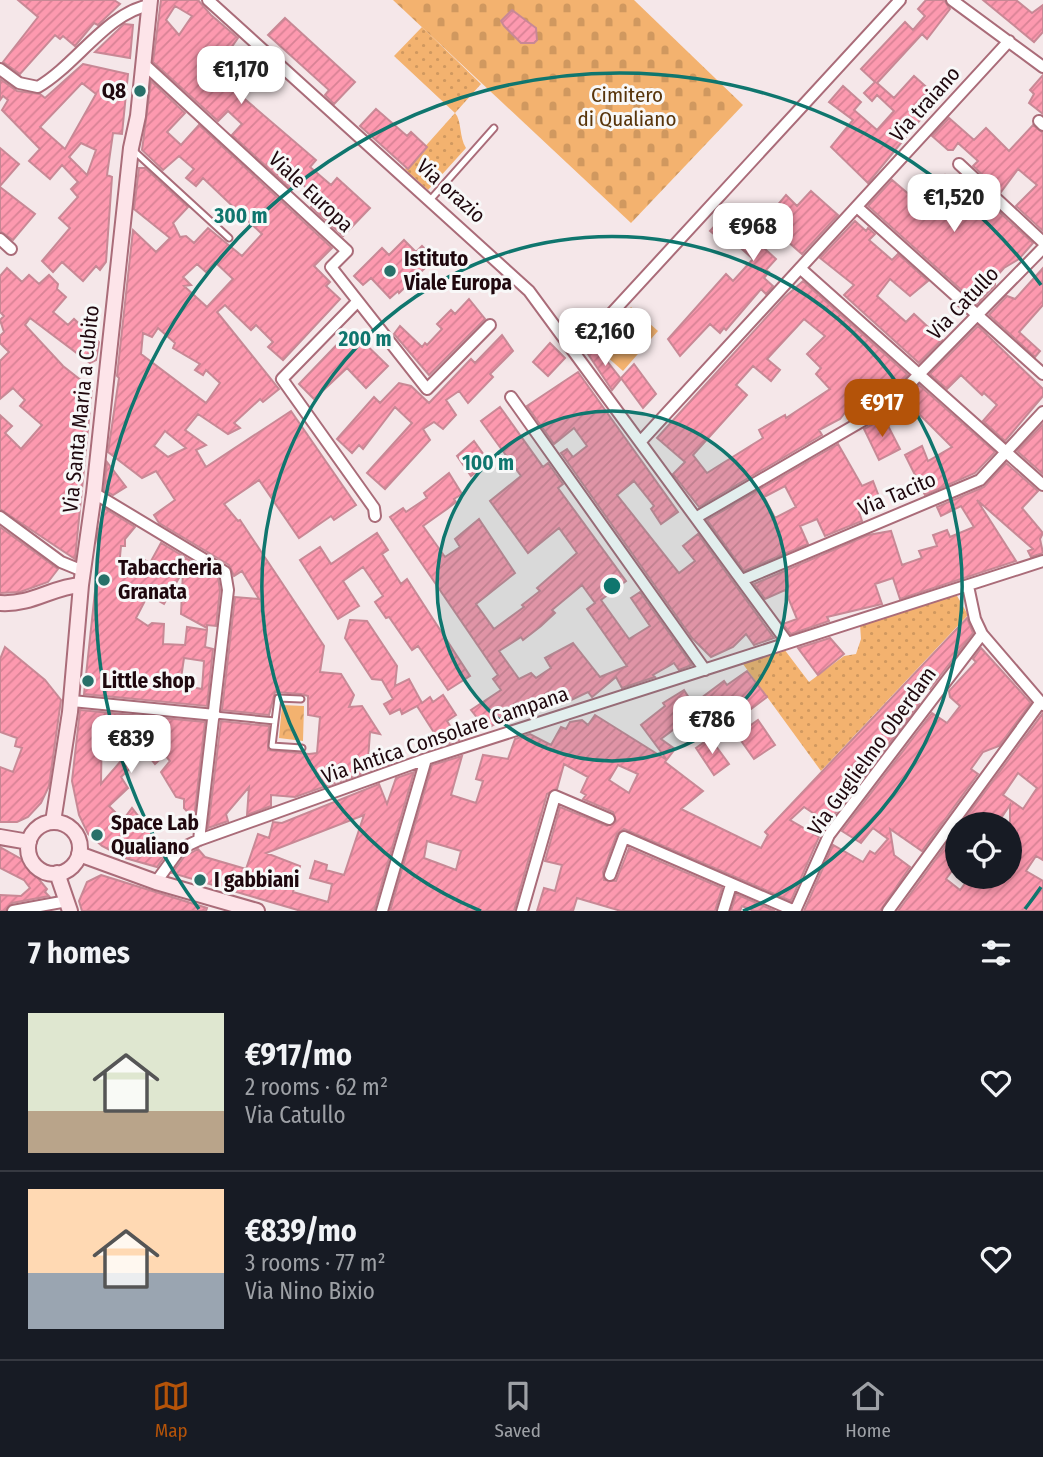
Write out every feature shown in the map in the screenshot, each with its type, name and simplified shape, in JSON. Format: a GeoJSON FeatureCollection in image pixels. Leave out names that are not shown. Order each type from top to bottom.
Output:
{"type":"FeatureCollection","features":[{"type":"Feature","properties":{"kind":"main road","name":"Via Santa Maria a Cubito"},"geometry":{"type":"LineString","coordinates":[[53,822],[72,701],[82,578],[150,2]]}},
{"type":"Feature","properties":{"kind":"main road"},"geometry":{"type":"LineString","coordinates":[[0,603],[18,604],[40,598],[82,578]]}},
{"type":"Feature","properties":{"kind":"main road"},"geometry":{"type":"LineString","coordinates":[[53,822],[61,822],[74,831],[80,846],[79,854],[71,867],[57,873],[42,871],[36,866],[31,859],[29,842],[37,828],[53,822]]}},
{"type":"Feature","properties":{"kind":"main road"},"geometry":{"type":"LineString","coordinates":[[0,837],[29,842]]}},
{"type":"Feature","properties":{"kind":"main road"},"geometry":{"type":"LineString","coordinates":[[79,854],[156,882],[257,911]]}},
{"type":"Feature","properties":{"kind":"main road"},"geometry":{"type":"LineString","coordinates":[[57,873],[68,906]]}},
{"type":"Feature","properties":{"kind":"street","name":"Via orazio"},"geometry":{"type":"LineString","coordinates":[[208,0],[431,199],[529,291],[642,440],[787,642]]}},
{"type":"Feature","properties":{"kind":"street"},"geometry":{"type":"LineString","coordinates":[[576,352],[900,0]]}},
{"type":"Feature","properties":{"kind":"street"},"geometry":{"type":"LineString","coordinates":[[951,0],[1043,67]]}},
{"type":"Feature","properties":{"kind":"street"},"geometry":{"type":"LineString","coordinates":[[0,69],[19,83],[38,87],[53,78],[131,8],[150,2]]}},
{"type":"Feature","properties":{"kind":"street","name":"Via traiano"},"geometry":{"type":"LineString","coordinates":[[642,440],[1009,41]]}},
{"type":"Feature","properties":{"kind":"street","name":"Viale Europa"},"geometry":{"type":"LineString","coordinates":[[144,64],[347,251],[331,267],[426,389],[490,324]]}},
{"type":"Feature","properties":{"kind":"street"},"geometry":{"type":"LineString","coordinates":[[958,164],[1043,242]]}},
{"type":"Feature","properties":{"kind":"street"},"geometry":{"type":"LineString","coordinates":[[857,207],[1043,374]]}},
{"type":"Feature","properties":{"kind":"street"},"geometry":{"type":"LineString","coordinates":[[0,239],[11,249]]}},
{"type":"Feature","properties":{"kind":"street","name":"Via Catullo"},"geometry":{"type":"LineString","coordinates":[[697,517],[888,406],[1043,248]]}},
{"type":"Feature","properties":{"kind":"street"},"geometry":{"type":"LineString","coordinates":[[801,269],[1043,485]]}},
{"type":"Feature","properties":{"kind":"street"},"geometry":{"type":"LineString","coordinates":[[357,302],[282,379],[374,508],[375,516]]}},
{"type":"Feature","properties":{"kind":"street"},"geometry":{"type":"LineString","coordinates":[[511,397],[705,670]]}},
{"type":"Feature","properties":{"kind":"street","name":"Via Tacito"},"geometry":{"type":"LineString","coordinates":[[742,580],[980,480],[1043,412]]}},
{"type":"Feature","properties":{"kind":"street"},"geometry":{"type":"LineString","coordinates":[[94,493],[225,572],[228,590],[199,841]]}},
{"type":"Feature","properties":{"kind":"street"},"geometry":{"type":"LineString","coordinates":[[0,517],[82,578]]}},
{"type":"Feature","properties":{"kind":"street","name":"Via Antica Consolare Campana"},"geometry":{"type":"LineString","coordinates":[[156,882],[180,849],[199,841],[426,759],[1043,561]]}},
{"type":"Feature","properties":{"kind":"street"},"geometry":{"type":"LineString","coordinates":[[888,911],[1041,704],[982,634],[975,619],[968,586]]}},
{"type":"Feature","properties":{"kind":"street","name":"Via Guglielmo Oberdam"},"geometry":{"type":"LineString","coordinates":[[610,875],[624,836],[795,911],[829,835],[982,634]]}},
{"type":"Feature","properties":{"kind":"street"},"geometry":{"type":"LineString","coordinates":[[72,701],[215,715]]}},
{"type":"Feature","properties":{"kind":"street"},"geometry":{"type":"LineString","coordinates":[[382,911],[426,759]]}},
{"type":"Feature","properties":{"kind":"street"},"geometry":{"type":"LineString","coordinates":[[522,911],[555,796],[609,819]]}},
{"type":"Feature","properties":{"kind":"street"},"geometry":{"type":"LineString","coordinates":[[723,911],[731,885]]}},
{"type":"Feature","properties":{"kind":"street"},"geometry":{"type":"LineString","coordinates":[[13,911],[68,906]]}},
{"type":"Feature","properties":{"kind":"lane"},"geometry":{"type":"LineString","coordinates":[[431,199],[494,128]]}},
{"type":"Feature","properties":{"kind":"lane"},"geometry":{"type":"LineString","coordinates":[[131,148],[229,238]]}},
{"type":"Feature","properties":{"kind":"lane"},"geometry":{"type":"LineString","coordinates":[[301,699],[278,698],[272,746],[302,748]]}},
{"type":"Feature","properties":{"kind":"lane"},"geometry":{"type":"LineString","coordinates":[[215,715],[275,721]]}},
{"type":"Feature","properties":{"kind":"green space","name":"Cimitero di Qualiano"},"geometry":{"type":"Polygon","coordinates":[[[393,0],[634,0],[743,105],[631,223],[393,0]]]}},
{"type":"Feature","properties":{"kind":"green space"},"geometry":{"type":"Polygon","coordinates":[[[422,27],[481,84],[455,113],[394,56],[422,27]]]}},
{"type":"Feature","properties":{"kind":"green space"},"geometry":{"type":"Polygon","coordinates":[[[455,113],[466,148],[428,190],[405,169],[455,113]]]}},
{"type":"Feature","properties":{"kind":"green space"},"geometry":{"type":"Polygon","coordinates":[[[631,307],[658,331],[623,371],[596,347],[631,307]]]}},
{"type":"Feature","properties":{"kind":"green space"},"geometry":{"type":"Polygon","coordinates":[[[956,594],[968,615],[821,771],[743,664],[784,649],[809,682],[844,656],[856,654],[861,639],[860,624],[956,594]]]}},
{"type":"Feature","properties":{"kind":"green space"},"geometry":{"type":"Polygon","coordinates":[[[282,705],[304,706],[303,741],[279,738],[282,705]]]}},
{"type":"Feature","properties":{"kind":"building"},"geometry":{"type":"Polygon","coordinates":[[[18,0],[114,0],[120,4],[98,25],[94,23],[75,46],[63,36],[60,39],[55,35],[20,74],[3,62],[38,17],[18,0]]]}},
{"type":"Feature","properties":{"kind":"building"},"geometry":{"type":"Polygon","coordinates":[[[161,0],[198,0],[238,38],[217,68],[236,86],[233,89],[316,160],[310,167],[331,185],[337,178],[370,208],[343,236],[311,207],[318,199],[298,180],[291,189],[232,135],[242,124],[228,111],[218,121],[153,62],[161,0]],[[175,6],[166,20],[179,35],[192,16],[175,6]]]}},
{"type":"Feature","properties":{"kind":"building"},"geometry":{"type":"Polygon","coordinates":[[[926,0],[944,0],[950,9],[927,39],[922,34],[877,83],[894,98],[914,76],[932,92],[913,114],[920,120],[868,183],[831,147],[853,120],[829,102],[843,86],[861,102],[854,110],[877,130],[894,111],[877,95],[872,101],[864,93],[875,82],[861,69],[905,22],[913,30],[925,16],[918,9],[926,0]]]}},
{"type":"Feature","properties":{"kind":"building"},"geometry":{"type":"Polygon","coordinates":[[[983,0],[1016,0],[1032,13],[1043,5],[1043,32],[1034,42],[983,0]]]}},
{"type":"Feature","properties":{"kind":"building"},"geometry":{"type":"Polygon","coordinates":[[[512,10],[536,28],[537,40],[534,43],[521,43],[504,26],[501,21],[512,10]]]}},
{"type":"Feature","properties":{"kind":"building"},"geometry":{"type":"Polygon","coordinates":[[[285,18],[355,82],[334,104],[325,95],[329,90],[268,35],[285,18]]]}},
{"type":"Feature","properties":{"kind":"building"},"geometry":{"type":"Polygon","coordinates":[[[124,24],[133,25],[130,58],[95,52],[124,24]]]}},
{"type":"Feature","properties":{"kind":"building"},"geometry":{"type":"Polygon","coordinates":[[[83,64],[128,74],[122,134],[113,133],[107,175],[112,177],[106,262],[100,270],[96,266],[83,281],[62,262],[53,272],[42,261],[70,228],[59,218],[78,197],[71,189],[78,182],[62,165],[50,179],[29,161],[40,149],[2,110],[8,100],[3,96],[0,100],[0,79],[17,91],[40,94],[45,98],[83,64]],[[82,83],[40,127],[65,149],[96,94],[82,83]],[[81,143],[69,157],[87,175],[96,150],[81,143]]]}},
{"type":"Feature","properties":{"kind":"building"},"geometry":{"type":"Polygon","coordinates":[[[1043,75],[1043,114],[1029,103],[1034,94],[1030,90],[1043,75]]]}},
{"type":"Feature","properties":{"kind":"building"},"geometry":{"type":"Polygon","coordinates":[[[151,81],[185,113],[167,132],[181,145],[199,125],[332,248],[314,266],[330,282],[326,286],[340,299],[283,360],[268,347],[273,342],[256,325],[251,330],[225,305],[217,312],[279,389],[263,402],[260,399],[234,423],[240,428],[228,434],[198,414],[185,430],[206,445],[196,450],[206,467],[291,411],[356,505],[334,520],[331,516],[299,538],[259,480],[224,504],[238,521],[240,520],[324,646],[320,672],[341,674],[354,695],[349,707],[362,706],[380,734],[370,732],[368,760],[372,770],[295,797],[271,795],[271,806],[247,815],[249,787],[226,814],[228,821],[208,828],[221,721],[269,726],[268,750],[309,754],[317,753],[320,717],[308,715],[308,696],[275,692],[269,715],[222,710],[235,597],[259,599],[242,571],[234,576],[229,565],[159,523],[154,515],[175,500],[156,471],[142,478],[108,452],[119,378],[117,376],[133,230],[156,252],[170,238],[134,209],[139,168],[145,168],[188,207],[173,223],[180,237],[186,236],[194,243],[208,228],[242,256],[262,234],[203,178],[196,186],[186,178],[194,169],[179,156],[163,170],[142,150],[151,81]],[[215,262],[206,272],[197,264],[183,277],[191,285],[184,286],[207,307],[233,279],[215,262]],[[158,328],[152,337],[143,333],[141,354],[206,403],[220,383],[206,370],[203,375],[195,370],[200,364],[173,348],[175,343],[158,328]],[[165,431],[154,446],[168,457],[186,448],[165,431]]]}},
{"type":"Feature","properties":{"kind":"building"},"geometry":{"type":"Polygon","coordinates":[[[376,109],[407,136],[411,132],[427,147],[408,169],[360,126],[376,109]]]}},
{"type":"Feature","properties":{"kind":"building"},"geometry":{"type":"Polygon","coordinates":[[[949,118],[974,140],[986,128],[1009,151],[1033,125],[1043,133],[1043,231],[1016,206],[1037,185],[1018,169],[1001,192],[973,166],[978,161],[958,143],[953,150],[948,150],[932,136],[949,118]]]}},
{"type":"Feature","properties":{"kind":"building"},"geometry":{"type":"Polygon","coordinates":[[[0,148],[19,164],[0,186],[0,148]]]}},
{"type":"Feature","properties":{"kind":"building"},"geometry":{"type":"Polygon","coordinates":[[[945,175],[988,218],[997,210],[1033,243],[1019,259],[1004,268],[994,279],[995,285],[977,304],[868,206],[892,180],[918,202],[945,175]]]}},
{"type":"Feature","properties":{"kind":"building"},"geometry":{"type":"Polygon","coordinates":[[[0,187],[35,214],[13,240],[0,231],[0,187]]]}},
{"type":"Feature","properties":{"kind":"building"},"geometry":{"type":"Polygon","coordinates":[[[811,191],[838,215],[802,254],[779,234],[765,249],[776,259],[766,270],[769,272],[764,278],[773,286],[766,294],[761,289],[726,330],[724,328],[720,333],[710,324],[680,356],[668,339],[726,274],[733,281],[753,259],[734,242],[729,247],[710,231],[724,216],[740,230],[750,220],[759,227],[786,195],[797,206],[811,191]]]}},
{"type":"Feature","properties":{"kind":"building"},"geometry":{"type":"Polygon","coordinates":[[[855,221],[866,231],[868,228],[875,234],[869,240],[892,260],[898,254],[928,281],[910,296],[890,279],[877,296],[906,322],[914,314],[942,340],[919,363],[844,295],[854,285],[820,258],[855,221]]]}},
{"type":"Feature","properties":{"kind":"building","name":"Istituto Viale Europa"},"geometry":{"type":"Polygon","coordinates":[[[404,240],[416,252],[422,246],[431,255],[424,263],[427,266],[399,293],[398,291],[390,298],[371,278],[363,285],[354,276],[382,248],[389,255],[404,240]]]}},
{"type":"Feature","properties":{"kind":"building"},"geometry":{"type":"Polygon","coordinates":[[[7,268],[22,282],[29,275],[39,284],[49,275],[58,284],[57,289],[66,297],[53,312],[68,325],[74,319],[99,342],[96,360],[90,363],[30,318],[25,325],[63,366],[92,389],[75,559],[0,509],[0,415],[12,426],[5,433],[21,449],[42,425],[20,406],[25,400],[13,388],[0,399],[0,361],[9,352],[0,343],[0,336],[4,332],[0,320],[4,316],[0,312],[0,276],[7,268]]]}},
{"type":"Feature","properties":{"kind":"building"},"geometry":{"type":"Polygon","coordinates":[[[1043,268],[1043,305],[1019,332],[1040,351],[1035,357],[989,315],[1007,296],[1015,299],[1043,268]]]}},
{"type":"Feature","properties":{"kind":"building"},"geometry":{"type":"Polygon","coordinates":[[[803,281],[908,375],[880,402],[872,394],[876,404],[870,407],[858,396],[840,419],[819,430],[822,435],[699,507],[673,474],[685,462],[657,438],[785,297],[803,281]],[[804,319],[767,359],[780,370],[771,381],[753,366],[736,385],[747,395],[693,455],[707,473],[763,438],[759,430],[785,415],[786,418],[830,389],[816,374],[821,368],[807,354],[825,336],[804,319]]]}},
{"type":"Feature","properties":{"kind":"building"},"geometry":{"type":"Polygon","coordinates":[[[469,299],[485,319],[429,375],[394,334],[400,326],[422,347],[425,343],[427,345],[442,329],[437,324],[451,310],[455,314],[469,299]]]}},
{"type":"Feature","properties":{"kind":"building"},"geometry":{"type":"Polygon","coordinates":[[[978,326],[1043,389],[1043,396],[1005,441],[983,421],[997,405],[984,393],[982,395],[961,375],[947,389],[930,374],[978,326]]]}},
{"type":"Feature","properties":{"kind":"building"},"geometry":{"type":"Polygon","coordinates":[[[351,330],[388,366],[366,388],[347,368],[314,399],[299,384],[351,330]]]}},
{"type":"Feature","properties":{"kind":"building"},"geometry":{"type":"Polygon","coordinates":[[[502,335],[513,351],[490,374],[493,377],[468,403],[459,391],[446,400],[456,415],[443,429],[434,422],[423,429],[430,440],[385,489],[367,473],[412,423],[395,407],[363,449],[359,445],[352,453],[337,439],[374,397],[380,403],[399,383],[411,386],[429,403],[471,359],[475,363],[502,335]]]}},
{"type":"Feature","properties":{"kind":"building"},"geometry":{"type":"Polygon","coordinates":[[[550,343],[565,358],[548,376],[533,362],[550,343]]]}},
{"type":"Feature","properties":{"kind":"building"},"geometry":{"type":"Polygon","coordinates":[[[596,347],[621,379],[612,390],[588,354],[596,347]]]}},
{"type":"Feature","properties":{"kind":"building"},"geometry":{"type":"Polygon","coordinates":[[[634,364],[656,394],[643,408],[621,378],[634,364]]]}},
{"type":"Feature","properties":{"kind":"building"},"geometry":{"type":"Polygon","coordinates":[[[578,372],[678,512],[661,524],[651,509],[654,506],[634,481],[617,495],[679,573],[695,561],[683,546],[698,534],[774,638],[754,645],[746,634],[733,647],[711,657],[692,638],[561,453],[567,449],[573,457],[587,446],[574,428],[554,444],[527,406],[578,372]]]}},
{"type":"Feature","properties":{"kind":"building"},"geometry":{"type":"Polygon","coordinates":[[[919,385],[995,452],[975,473],[925,495],[905,455],[922,446],[928,461],[952,447],[906,401],[909,410],[902,403],[919,385]]]}},
{"type":"Feature","properties":{"kind":"building"},"geometry":{"type":"Polygon","coordinates":[[[500,407],[543,467],[548,463],[563,484],[558,488],[626,581],[601,600],[629,639],[650,626],[631,598],[640,592],[692,665],[679,670],[674,663],[653,675],[655,677],[622,688],[616,677],[592,697],[588,692],[565,703],[558,694],[528,706],[486,729],[471,710],[501,690],[493,679],[498,675],[390,517],[403,508],[406,512],[427,498],[424,493],[449,473],[462,494],[454,499],[456,502],[423,526],[445,557],[460,547],[455,539],[479,519],[515,573],[476,604],[494,629],[524,607],[522,605],[540,591],[537,588],[577,553],[559,528],[528,553],[490,501],[521,476],[481,421],[500,407]],[[582,585],[552,610],[555,613],[541,626],[523,640],[521,637],[499,651],[519,679],[531,673],[536,678],[551,668],[545,658],[573,643],[600,677],[627,666],[587,609],[595,603],[582,585]]]}},
{"type":"Feature","properties":{"kind":"building"},"geometry":{"type":"Polygon","coordinates":[[[884,418],[900,449],[879,460],[864,429],[884,418]]]}},
{"type":"Feature","properties":{"kind":"building"},"geometry":{"type":"Polygon","coordinates":[[[1043,424],[1043,474],[1017,451],[1043,424]]]}},
{"type":"Feature","properties":{"kind":"building"},"geometry":{"type":"Polygon","coordinates":[[[474,441],[489,462],[471,476],[457,456],[474,441]]]}},
{"type":"Feature","properties":{"kind":"building"},"geometry":{"type":"Polygon","coordinates":[[[838,444],[862,486],[873,481],[881,502],[859,512],[862,521],[825,536],[817,519],[800,526],[808,544],[744,571],[707,520],[838,444]],[[785,486],[764,497],[775,518],[796,507],[785,486]]]}},
{"type":"Feature","properties":{"kind":"building"},"geometry":{"type":"Polygon","coordinates":[[[107,462],[126,487],[113,495],[104,490],[107,462]]]}},
{"type":"Feature","properties":{"kind":"building"},"geometry":{"type":"Polygon","coordinates":[[[1006,463],[1038,491],[1022,508],[1043,533],[1040,539],[1043,553],[1031,557],[1028,551],[1033,549],[977,500],[1016,561],[900,599],[893,578],[875,584],[882,604],[827,617],[829,621],[791,634],[783,624],[797,619],[785,590],[765,599],[754,584],[868,535],[891,531],[902,565],[922,558],[919,551],[937,546],[933,535],[947,530],[950,537],[974,527],[961,506],[941,516],[937,507],[984,487],[1006,463]]]}},
{"type":"Feature","properties":{"kind":"building"},"geometry":{"type":"Polygon","coordinates":[[[104,508],[135,527],[125,539],[125,546],[121,546],[119,567],[134,575],[143,559],[150,563],[161,543],[218,577],[220,590],[216,626],[207,625],[207,628],[181,614],[183,571],[164,604],[148,595],[136,618],[148,626],[152,623],[164,624],[163,644],[185,645],[187,627],[207,630],[205,647],[213,649],[207,706],[84,694],[99,554],[97,537],[104,508]],[[184,658],[180,685],[202,689],[204,661],[184,658]]]}},
{"type":"Feature","properties":{"kind":"building"},"geometry":{"type":"Polygon","coordinates":[[[0,527],[58,569],[48,582],[20,592],[0,593],[0,527]]]}},
{"type":"Feature","properties":{"kind":"building"},"geometry":{"type":"Polygon","coordinates":[[[377,533],[388,550],[382,554],[401,584],[407,579],[470,676],[448,690],[418,646],[412,650],[389,617],[386,618],[375,602],[383,596],[363,567],[343,581],[359,606],[338,619],[300,560],[320,547],[331,564],[377,533]]]}},
{"type":"Feature","properties":{"kind":"building"},"geometry":{"type":"Polygon","coordinates":[[[967,618],[973,633],[930,689],[921,683],[910,696],[919,704],[828,823],[804,807],[790,820],[819,837],[791,901],[624,829],[617,834],[603,872],[604,880],[616,881],[629,848],[722,888],[715,911],[621,911],[577,898],[573,911],[537,911],[544,888],[555,891],[562,865],[545,861],[560,807],[607,826],[616,821],[613,812],[583,799],[586,795],[581,792],[588,777],[564,764],[557,789],[547,794],[514,911],[390,911],[432,765],[462,756],[451,795],[476,803],[483,781],[476,779],[483,755],[508,759],[515,739],[530,734],[551,745],[561,727],[566,729],[570,722],[582,720],[588,725],[595,715],[667,760],[665,762],[703,791],[681,809],[761,848],[768,835],[765,832],[967,618]],[[618,765],[609,780],[629,793],[638,774],[618,765]],[[427,841],[424,858],[456,870],[461,851],[427,841]]]}},
{"type":"Feature","properties":{"kind":"building"},"geometry":{"type":"Polygon","coordinates":[[[350,620],[367,621],[397,666],[395,686],[409,679],[422,703],[430,697],[433,702],[443,695],[456,715],[447,721],[459,740],[442,745],[417,706],[402,714],[400,709],[390,714],[384,704],[393,699],[382,680],[372,679],[345,638],[350,620]]]}},
{"type":"Feature","properties":{"kind":"building"},"geometry":{"type":"Polygon","coordinates":[[[830,638],[844,654],[818,675],[798,648],[830,638]]]}},
{"type":"Feature","properties":{"kind":"building"},"geometry":{"type":"Polygon","coordinates":[[[5,647],[45,680],[61,700],[49,786],[41,803],[28,817],[17,822],[0,822],[0,767],[13,772],[22,748],[15,746],[17,738],[0,732],[0,659],[5,647]]]}},
{"type":"Feature","properties":{"kind":"building"},"geometry":{"type":"Polygon","coordinates":[[[981,648],[1031,703],[999,746],[983,752],[971,769],[978,774],[950,812],[945,812],[945,819],[922,851],[890,829],[894,855],[910,867],[880,911],[804,911],[833,845],[863,862],[870,851],[875,854],[888,839],[873,828],[861,843],[842,831],[932,713],[947,723],[960,706],[950,697],[949,691],[976,662],[973,659],[981,648]]]}},
{"type":"Feature","properties":{"kind":"building"},"geometry":{"type":"Polygon","coordinates":[[[747,671],[767,697],[747,712],[744,707],[723,722],[714,711],[685,730],[681,724],[661,739],[675,749],[667,760],[641,725],[665,706],[663,703],[684,690],[693,704],[724,681],[727,685],[747,671]]]}},
{"type":"Feature","properties":{"kind":"building"},"geometry":{"type":"Polygon","coordinates":[[[80,710],[205,722],[194,819],[184,808],[184,799],[176,797],[161,772],[170,761],[165,755],[155,764],[146,753],[121,777],[128,788],[109,806],[123,820],[132,808],[167,853],[157,867],[125,858],[102,846],[88,834],[79,815],[72,781],[80,710]],[[102,720],[101,784],[127,754],[128,742],[132,743],[134,725],[102,720]]]}},
{"type":"Feature","properties":{"kind":"building"},"geometry":{"type":"Polygon","coordinates":[[[1043,713],[1043,860],[1036,856],[1026,871],[1043,881],[1043,911],[898,911],[945,846],[945,889],[1022,889],[1022,812],[1010,812],[1010,805],[1005,812],[970,812],[1043,713]],[[1018,773],[1003,795],[1023,809],[1037,788],[1018,773]]]}},
{"type":"Feature","properties":{"kind":"building"},"geometry":{"type":"Polygon","coordinates":[[[758,720],[775,745],[754,759],[737,735],[758,720]]]}},
{"type":"Feature","properties":{"kind":"building"},"geometry":{"type":"Polygon","coordinates":[[[710,738],[729,764],[714,775],[696,748],[710,738]]]}},
{"type":"Feature","properties":{"kind":"building"},"geometry":{"type":"Polygon","coordinates":[[[414,772],[374,911],[301,911],[172,873],[184,857],[198,849],[205,857],[246,869],[258,834],[269,838],[273,822],[282,823],[379,784],[387,804],[396,778],[414,772]],[[364,815],[266,853],[300,866],[293,892],[328,902],[332,884],[310,878],[315,861],[327,865],[326,870],[344,875],[364,815]]]}},
{"type":"Feature","properties":{"kind":"building"},"geometry":{"type":"Polygon","coordinates":[[[0,847],[23,860],[47,889],[45,892],[49,896],[12,903],[5,911],[0,911],[0,895],[21,896],[30,888],[24,880],[0,868],[0,847]]]}},
{"type":"Feature","properties":{"kind":"building"},"geometry":{"type":"Polygon","coordinates":[[[101,875],[207,908],[206,911],[82,911],[79,901],[87,882],[101,875]]]}},
{"type":"Feature","properties":{"kind":"building"},"geometry":{"type":"Polygon","coordinates":[[[736,894],[775,911],[754,911],[742,906],[740,911],[731,911],[736,894]]]}},
{"type":"Feature","properties":{"kind":"place","name":"Q8"},"geometry":{"type":"Point","coordinates":[140,91]}},
{"type":"Feature","properties":{"kind":"place","name":"Istituto Viale Europa"},"geometry":{"type":"Point","coordinates":[390,271]}},
{"type":"Feature","properties":{"kind":"place","name":"Tabaccheria Granata"},"geometry":{"type":"Point","coordinates":[104,580]}},
{"type":"Feature","properties":{"kind":"place","name":"Little shop"},"geometry":{"type":"Point","coordinates":[88,681]}},
{"type":"Feature","properties":{"kind":"place","name":"Space Lab Qualiano"},"geometry":{"type":"Point","coordinates":[97,835]}},
{"type":"Feature","properties":{"kind":"place","name":"I gabbiani"},"geometry":{"type":"Point","coordinates":[200,880]}}]}
